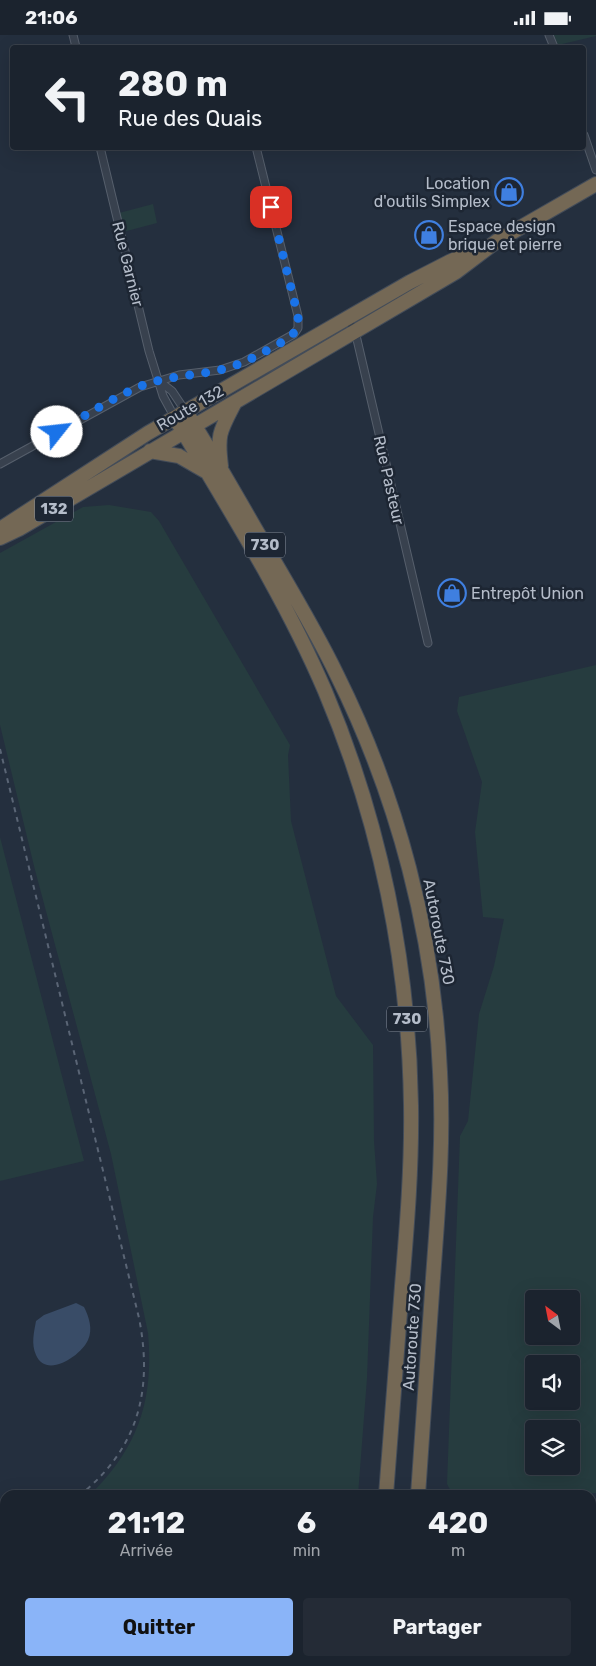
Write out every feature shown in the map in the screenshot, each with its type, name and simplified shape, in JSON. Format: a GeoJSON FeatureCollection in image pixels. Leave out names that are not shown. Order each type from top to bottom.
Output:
{"type":"FeatureCollection","features":[{"type":"Feature","properties":{"kind":"highway","name":"Route 132"},"geometry":{"type":"LineString","coordinates":[[0,529],[123,449],[347,318],[431,278],[456,272],[497,241],[596,184]]}},
{"type":"Feature","properties":{"kind":"highway","name":"Route 132"},"geometry":{"type":"LineString","coordinates":[[0,538],[28,524],[355,331],[431,278]]}},
{"type":"Feature","properties":{"kind":"highway"},"geometry":{"type":"LineString","coordinates":[[150,451],[179,456],[215,472],[219,434],[236,401]]}},
{"type":"Feature","properties":{"kind":"highway","name":"Autoroute 730"},"geometry":{"type":"LineString","coordinates":[[180,415],[308,620],[352,706],[388,799],[410,873],[421,922],[436,1020],[440,1069],[442,1138],[418,1490]]}},
{"type":"Feature","properties":{"kind":"highway","name":"Autoroute 730"},"geometry":{"type":"LineString","coordinates":[[215,472],[280,597],[325,691],[360,785],[376,842],[392,916],[403,982],[408,1036],[411,1122],[408,1199],[386,1490]]}},
{"type":"Feature","properties":{"kind":"street"},"geometry":{"type":"LineString","coordinates":[[586,141],[596,170]]}},
{"type":"Feature","properties":{"kind":"street","name":"Rue Garnier"},"geometry":{"type":"LineString","coordinates":[[101,150],[149,351],[163,397],[180,415]]}},
{"type":"Feature","properties":{"kind":"street"},"geometry":{"type":"LineString","coordinates":[[0,464],[125,394],[159,380],[179,375],[220,370],[238,365],[291,337],[298,328],[296,310],[257,151]]}},
{"type":"Feature","properties":{"kind":"street","name":"Rue Pasteur"},"geometry":{"type":"LineString","coordinates":[[347,318],[355,331],[428,643]]}},
{"type":"Feature","properties":{"kind":"street","name":"Rue Garnier"},"geometry":{"type":"LineString","coordinates":[[159,380],[172,391],[180,415]]}},
{"type":"Feature","properties":{"kind":"green space"},"geometry":{"type":"Polygon","coordinates":[[[554,35],[596,35],[596,36],[558,45],[554,35]]]}},
{"type":"Feature","properties":{"kind":"green space"},"geometry":{"type":"Polygon","coordinates":[[[153,204],[157,223],[123,232],[119,213],[153,204]]]}},
{"type":"Feature","properties":{"kind":"green space"},"geometry":{"type":"Polygon","coordinates":[[[109,505],[151,512],[159,521],[290,745],[288,755],[291,821],[336,996],[373,1045],[374,1141],[377,1184],[373,1217],[367,1378],[358,1490],[95,1490],[120,1459],[131,1441],[139,1421],[145,1401],[148,1380],[148,1333],[111,1154],[35,870],[0,725],[0,553],[83,507],[109,505]]]}},
{"type":"Feature","properties":{"kind":"green space"},"geometry":{"type":"Polygon","coordinates":[[[596,665],[596,1490],[450,1490],[447,1484],[460,1136],[468,1121],[479,1014],[494,966],[504,919],[483,917],[475,832],[482,782],[457,711],[459,697],[596,665]]]}},
{"type":"Feature","properties":{"kind":"green space"},"geometry":{"type":"Polygon","coordinates":[[[0,837],[84,1161],[0,1181],[0,837]]]}},
{"type":"Feature","properties":{"kind":"water"},"geometry":{"type":"Polygon","coordinates":[[[76,1303],[84,1307],[89,1319],[90,1332],[88,1340],[78,1352],[63,1363],[47,1365],[41,1362],[36,1355],[34,1347],[33,1338],[36,1321],[44,1315],[76,1303]]]}},
{"type":"Feature","properties":{"kind":"railway"},"geometry":{"type":"LineString","coordinates":[[0,749],[139,1318],[143,1344],[144,1369],[142,1393],[137,1415],[128,1437],[116,1457],[100,1477],[86,1490]]}},
{"type":"Feature","properties":{"kind":"place","name":"Location d'outils Simplex"},"geometry":{"type":"Point","coordinates":[509,192]}},
{"type":"Feature","properties":{"kind":"place","name":"Espace design brique et pierre"},"geometry":{"type":"Point","coordinates":[429,235]}},
{"type":"Feature","properties":{"kind":"place","name":"Entrepôt Union"},"geometry":{"type":"Point","coordinates":[452,593]}},
{"type":"Feature","properties":{"kind":"route"},"geometry":{"type":"LineString","coordinates":[[57,432],[140,387],[179,375],[232,367],[259,355],[294,334],[298,328],[298,316],[271,207]]}}]}
